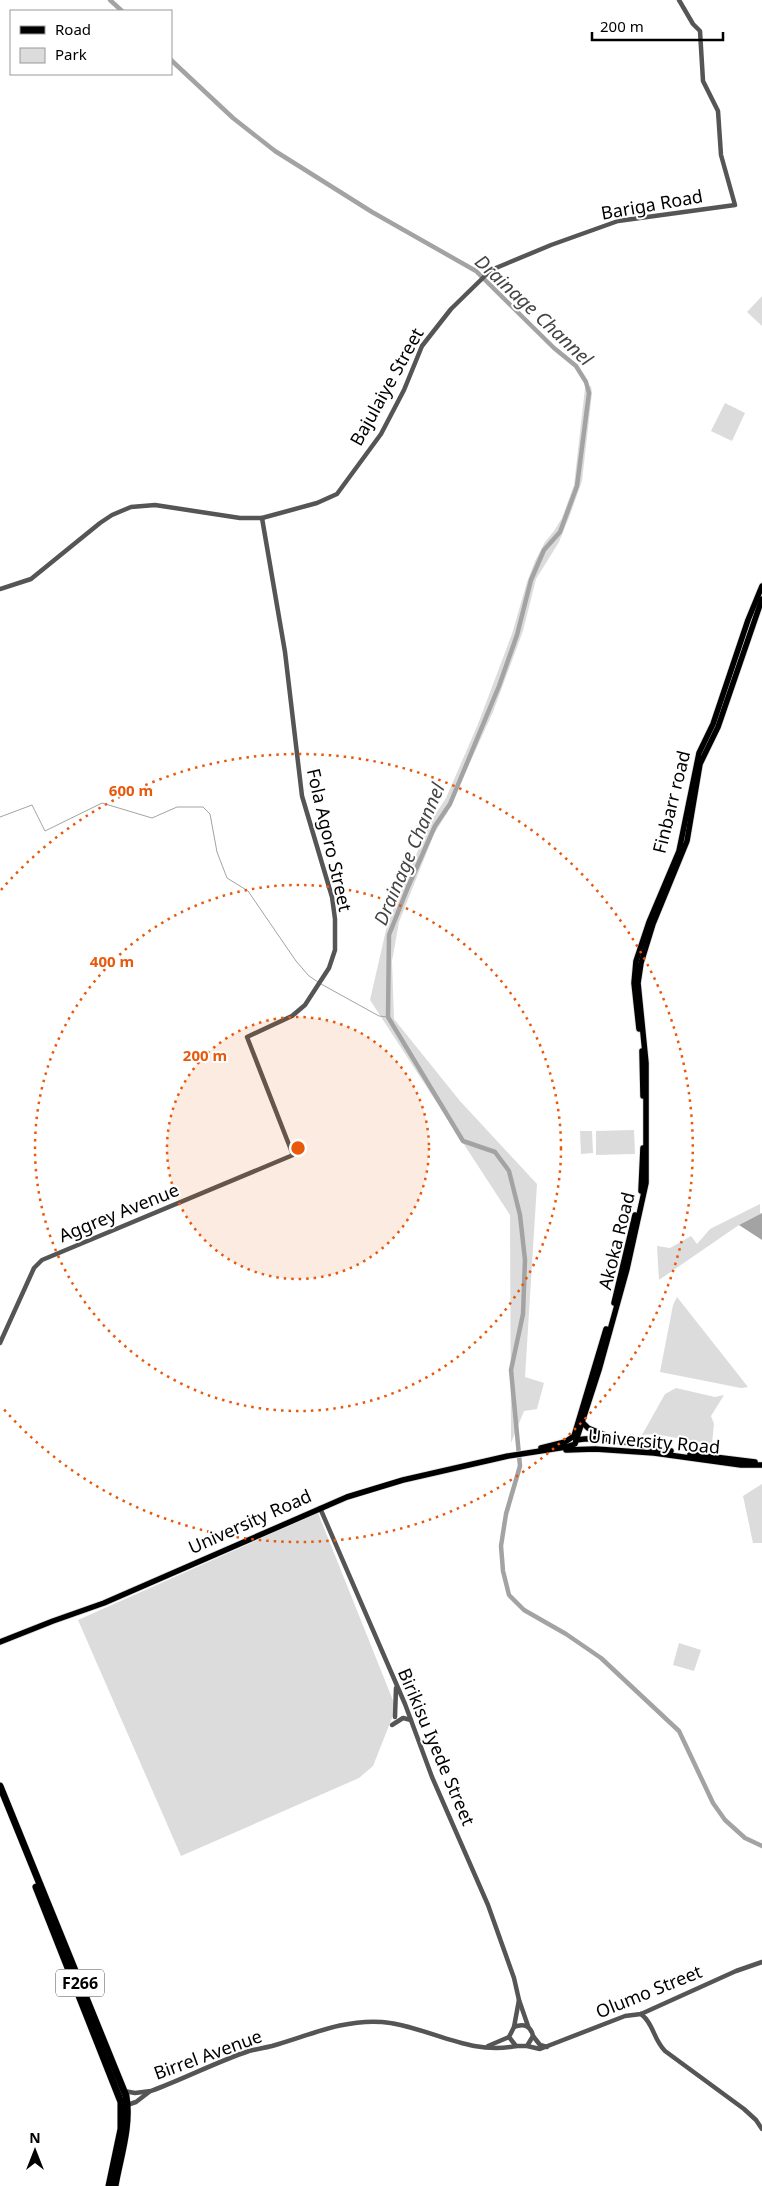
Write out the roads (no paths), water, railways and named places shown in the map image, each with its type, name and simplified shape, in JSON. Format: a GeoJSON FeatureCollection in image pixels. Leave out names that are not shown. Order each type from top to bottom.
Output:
{"type":"FeatureCollection","features":[{"type":"Feature","properties":{"kind":"highway","name":"F266"},"geometry":{"type":"LineString","coordinates":[[0,1786],[124,2091],[127,2105],[127,2128],[115,2186]]}},
{"type":"Feature","properties":{"kind":"highway","name":"F266"},"geometry":{"type":"LineString","coordinates":[[0,1796],[121,2102],[121,2129],[109,2186]]}},
{"type":"Feature","properties":{"kind":"main road","name":"Finbarr road"},"geometry":{"type":"LineString","coordinates":[[637,971],[649,922],[680,845],[699,753],[713,724],[748,620],[762,587]]}},
{"type":"Feature","properties":{"kind":"main road","name":"Finbarr road"},"geometry":{"type":"LineString","coordinates":[[637,971],[653,924],[687,840],[700,764],[718,727],[762,599]]}},
{"type":"Feature","properties":{"kind":"main road","name":"Akoka Road"},"geometry":{"type":"LineString","coordinates":[[578,1440],[627,1269],[644,1182],[646,1063],[636,983],[637,971]]}},
{"type":"Feature","properties":{"kind":"main road"},"geometry":{"type":"LineString","coordinates":[[565,1442],[573,1438],[576,1431],[609,1319],[644,1182]]}},
{"type":"Feature","properties":{"kind":"main road"},"geometry":{"type":"LineString","coordinates":[[583,1423],[588,1428],[616,1440]]}},
{"type":"Feature","properties":{"kind":"main road"},"geometry":{"type":"LineString","coordinates":[[576,1431],[578,1440],[584,1446],[596,1449]]}},
{"type":"Feature","properties":{"kind":"main road"},"geometry":{"type":"LineString","coordinates":[[520,1454],[573,1445],[578,1440]]}},
{"type":"Feature","properties":{"kind":"main road","name":"University Road"},"geometry":{"type":"LineString","coordinates":[[0,1642],[104,1603],[320,1508],[391,1483],[565,1442],[616,1440],[648,1448],[762,1464]]}},
{"type":"Feature","properties":{"kind":"main road"},"geometry":{"type":"LineString","coordinates":[[623,1453],[620,1446],[622,1443],[627,1442]]}},
{"type":"Feature","properties":{"kind":"main road","name":"University Road"},"geometry":{"type":"LineString","coordinates":[[544,1451],[596,1449],[623,1453],[669,1454],[730,1464],[762,1464]]}},
{"type":"Feature","properties":{"kind":"street","name":"Bariga Road"},"geometry":{"type":"LineString","coordinates":[[491,270],[551,245],[618,222],[735,205],[721,155],[718,110],[703,81],[700,61],[700,31],[697,30],[680,1]]}},
{"type":"Feature","properties":{"kind":"street","name":"Bajulaiye Street"},"geometry":{"type":"LineString","coordinates":[[0,589],[31,579],[100,523],[112,515],[132,507],[155,505],[233,517],[262,518],[317,503],[337,494],[381,434],[404,390],[422,346],[436,327],[477,282],[491,270]]}},
{"type":"Feature","properties":{"kind":"street","name":"Fola Agoro Street"},"geometry":{"type":"LineString","coordinates":[[262,518],[285,652],[302,796],[333,903],[335,950],[330,968],[318,987],[305,1005],[292,1016],[247,1037],[293,1155]]}},
{"type":"Feature","properties":{"kind":"street","name":"Aggrey Avenue"},"geometry":{"type":"LineString","coordinates":[[0,1343],[34,1268],[42,1260],[293,1155]]}},
{"type":"Feature","properties":{"kind":"street","name":"Birikisu Iyede Street"},"geometry":{"type":"LineString","coordinates":[[320,1508],[411,1720],[432,1777],[488,1905],[514,1978],[528,2026]]}},
{"type":"Feature","properties":{"kind":"street"},"geometry":{"type":"LineString","coordinates":[[395,1717],[396,1687]]}},
{"type":"Feature","properties":{"kind":"street"},"geometry":{"type":"LineString","coordinates":[[392,1725],[403,1718],[411,1720]]}},
{"type":"Feature","properties":{"kind":"street","name":"Olumo Street"},"geometry":{"type":"LineString","coordinates":[[547,2047],[625,2016],[641,2014],[736,1970],[762,1962]]}},
{"type":"Feature","properties":{"kind":"street","name":"Birikisu Iyede Street"},"geometry":{"type":"LineString","coordinates":[[514,2026],[519,2000]]}},
{"type":"Feature","properties":{"kind":"street"},"geometry":{"type":"LineString","coordinates":[[641,2014],[654,2028],[657,2041],[664,2051],[744,2109],[756,2120],[762,2129]]}},
{"type":"Feature","properties":{"kind":"street","name":"Birrel Avenue"},"geometry":{"type":"LineString","coordinates":[[150,2091],[249,2052],[274,2046],[324,2028],[360,2022],[382,2022],[400,2025],[460,2044],[485,2047],[516,2046]]}},
{"type":"Feature","properties":{"kind":"street"},"geometry":{"type":"LineString","coordinates":[[521,2024],[528,2026],[540,2045],[547,2047],[540,2049],[516,2046],[509,2037],[510,2031],[514,2026],[521,2024]]}},
{"type":"Feature","properties":{"kind":"street"},"geometry":{"type":"LineString","coordinates":[[527,2046],[533,2036]]}},
{"type":"Feature","properties":{"kind":"street"},"geometry":{"type":"LineString","coordinates":[[485,2047],[509,2037]]}},
{"type":"Feature","properties":{"kind":"street"},"geometry":{"type":"LineString","coordinates":[[124,2091],[135,2093],[150,2091]]}},
{"type":"Feature","properties":{"kind":"street"},"geometry":{"type":"LineString","coordinates":[[127,2105],[136,2102],[150,2091]]}},
{"type":"Feature","properties":{"kind":"waterway","name":"Drainage Channel"},"geometry":{"type":"LineString","coordinates":[[110,0],[121,10]]}},
{"type":"Feature","properties":{"kind":"waterway","name":"Drainage Channel"},"geometry":{"type":"LineString","coordinates":[[172,61],[233,118],[275,151],[372,212],[476,271],[554,348],[576,366],[586,382],[589,393],[577,486],[560,532],[544,550],[531,580],[517,635],[499,686],[450,804],[435,826],[389,935],[388,1017],[463,1141],[495,1152],[509,1171],[520,1215],[525,1260],[523,1314],[511,1370],[520,1466],[506,1514],[501,1546],[503,1571],[509,1595],[524,1610],[566,1634],[601,1658],[679,1731],[713,1803],[725,1820],[745,1838],[762,1846]]}},
{"type":"Feature","properties":{"kind":"waterway"},"geometry":{"type":"LineString","coordinates":[[0,817],[32,805],[45,831],[102,803],[152,818],[177,807],[203,807],[210,814],[217,852],[227,878],[248,891],[296,961],[309,976],[318,982]]}},
{"type":"Feature","properties":{"kind":"waterway"},"geometry":{"type":"LineString","coordinates":[[321,984],[379,1016],[388,1017]]}}]}
